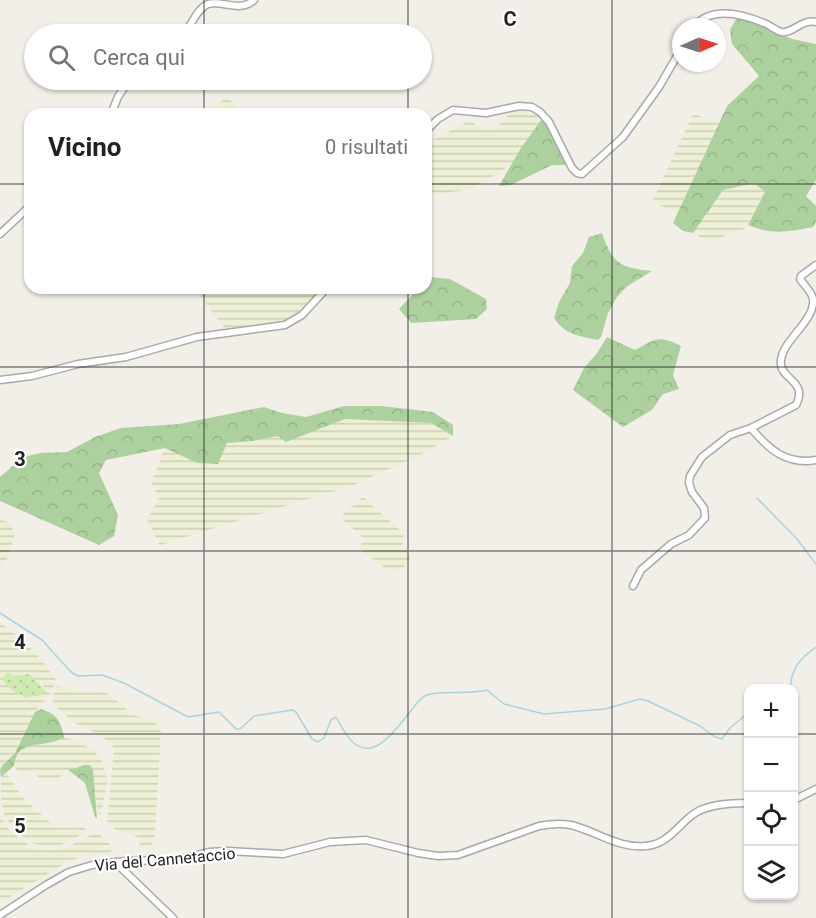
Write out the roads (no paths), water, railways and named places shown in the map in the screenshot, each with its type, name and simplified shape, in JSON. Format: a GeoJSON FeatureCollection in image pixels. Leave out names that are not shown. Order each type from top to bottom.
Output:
{"type":"FeatureCollection","features":[{"type":"Feature","properties":{"kind":"street"},"geometry":{"type":"LineString","coordinates":[[191,24],[208,4],[243,6],[255,0]]}},
{"type":"Feature","properties":{"kind":"street"},"geometry":{"type":"LineString","coordinates":[[703,18],[714,14],[747,16],[783,32],[805,22],[816,22]]}},
{"type":"Feature","properties":{"kind":"street"},"geometry":{"type":"LineString","coordinates":[[432,125],[453,110],[486,113],[516,106],[530,107],[538,110],[549,122],[572,168],[577,173],[584,173],[623,137],[659,87],[672,64]]}},
{"type":"Feature","properties":{"kind":"street"},"geometry":{"type":"LineString","coordinates":[[113,108],[123,90]]}},
{"type":"Feature","properties":{"kind":"street"},"geometry":{"type":"LineString","coordinates":[[0,234],[24,212]]}},
{"type":"Feature","properties":{"kind":"street"},"geometry":{"type":"LineString","coordinates":[[633,586],[641,570],[671,544],[689,535],[705,518],[704,508],[692,492],[689,483],[690,476],[702,457],[730,435],[751,428],[792,408],[798,400],[797,385],[782,369],[782,355],[803,326],[812,306],[813,298],[800,279],[816,266]]}},
{"type":"Feature","properties":{"kind":"street"},"geometry":{"type":"LineString","coordinates":[[0,380],[28,377],[78,364],[120,358],[194,338],[285,325],[302,315],[321,294]]}},
{"type":"Feature","properties":{"kind":"street"},"geometry":{"type":"LineString","coordinates":[[751,428],[783,457],[798,462],[816,460]]}},
{"type":"Feature","properties":{"kind":"street"},"geometry":{"type":"LineString","coordinates":[[798,798],[816,789]]}},
{"type":"Feature","properties":{"kind":"street","name":"Via del Cannetaccio"},"geometry":{"type":"LineString","coordinates":[[0,915],[69,872],[92,865],[176,860],[209,852],[226,851],[283,854],[330,842],[366,840],[418,853],[438,856],[458,855],[527,830],[552,824],[569,825],[627,845],[649,846],[667,839],[692,815],[708,807],[744,803]]}},
{"type":"Feature","properties":{"kind":"street"},"geometry":{"type":"LineString","coordinates":[[115,862],[173,918]]}},
{"type":"Feature","properties":{"kind":"waterway"},"geometry":{"type":"LineString","coordinates":[[757,498],[797,539],[816,564]]}},
{"type":"Feature","properties":{"kind":"waterway"},"geometry":{"type":"LineString","coordinates":[[0,613],[42,640],[71,672],[78,676],[102,675],[124,683],[188,717],[219,712],[236,729],[240,729],[254,716],[292,710],[296,712],[312,739],[318,742],[324,738],[331,720],[336,717],[349,739],[363,748],[371,748],[386,739],[424,696],[487,690],[504,704],[544,714],[605,709],[640,699],[700,726],[715,737],[722,739],[730,728],[744,716]]}},
{"type":"Feature","properties":{"kind":"waterway"},"geometry":{"type":"LineString","coordinates":[[791,684],[797,665],[816,647]]}}]}
